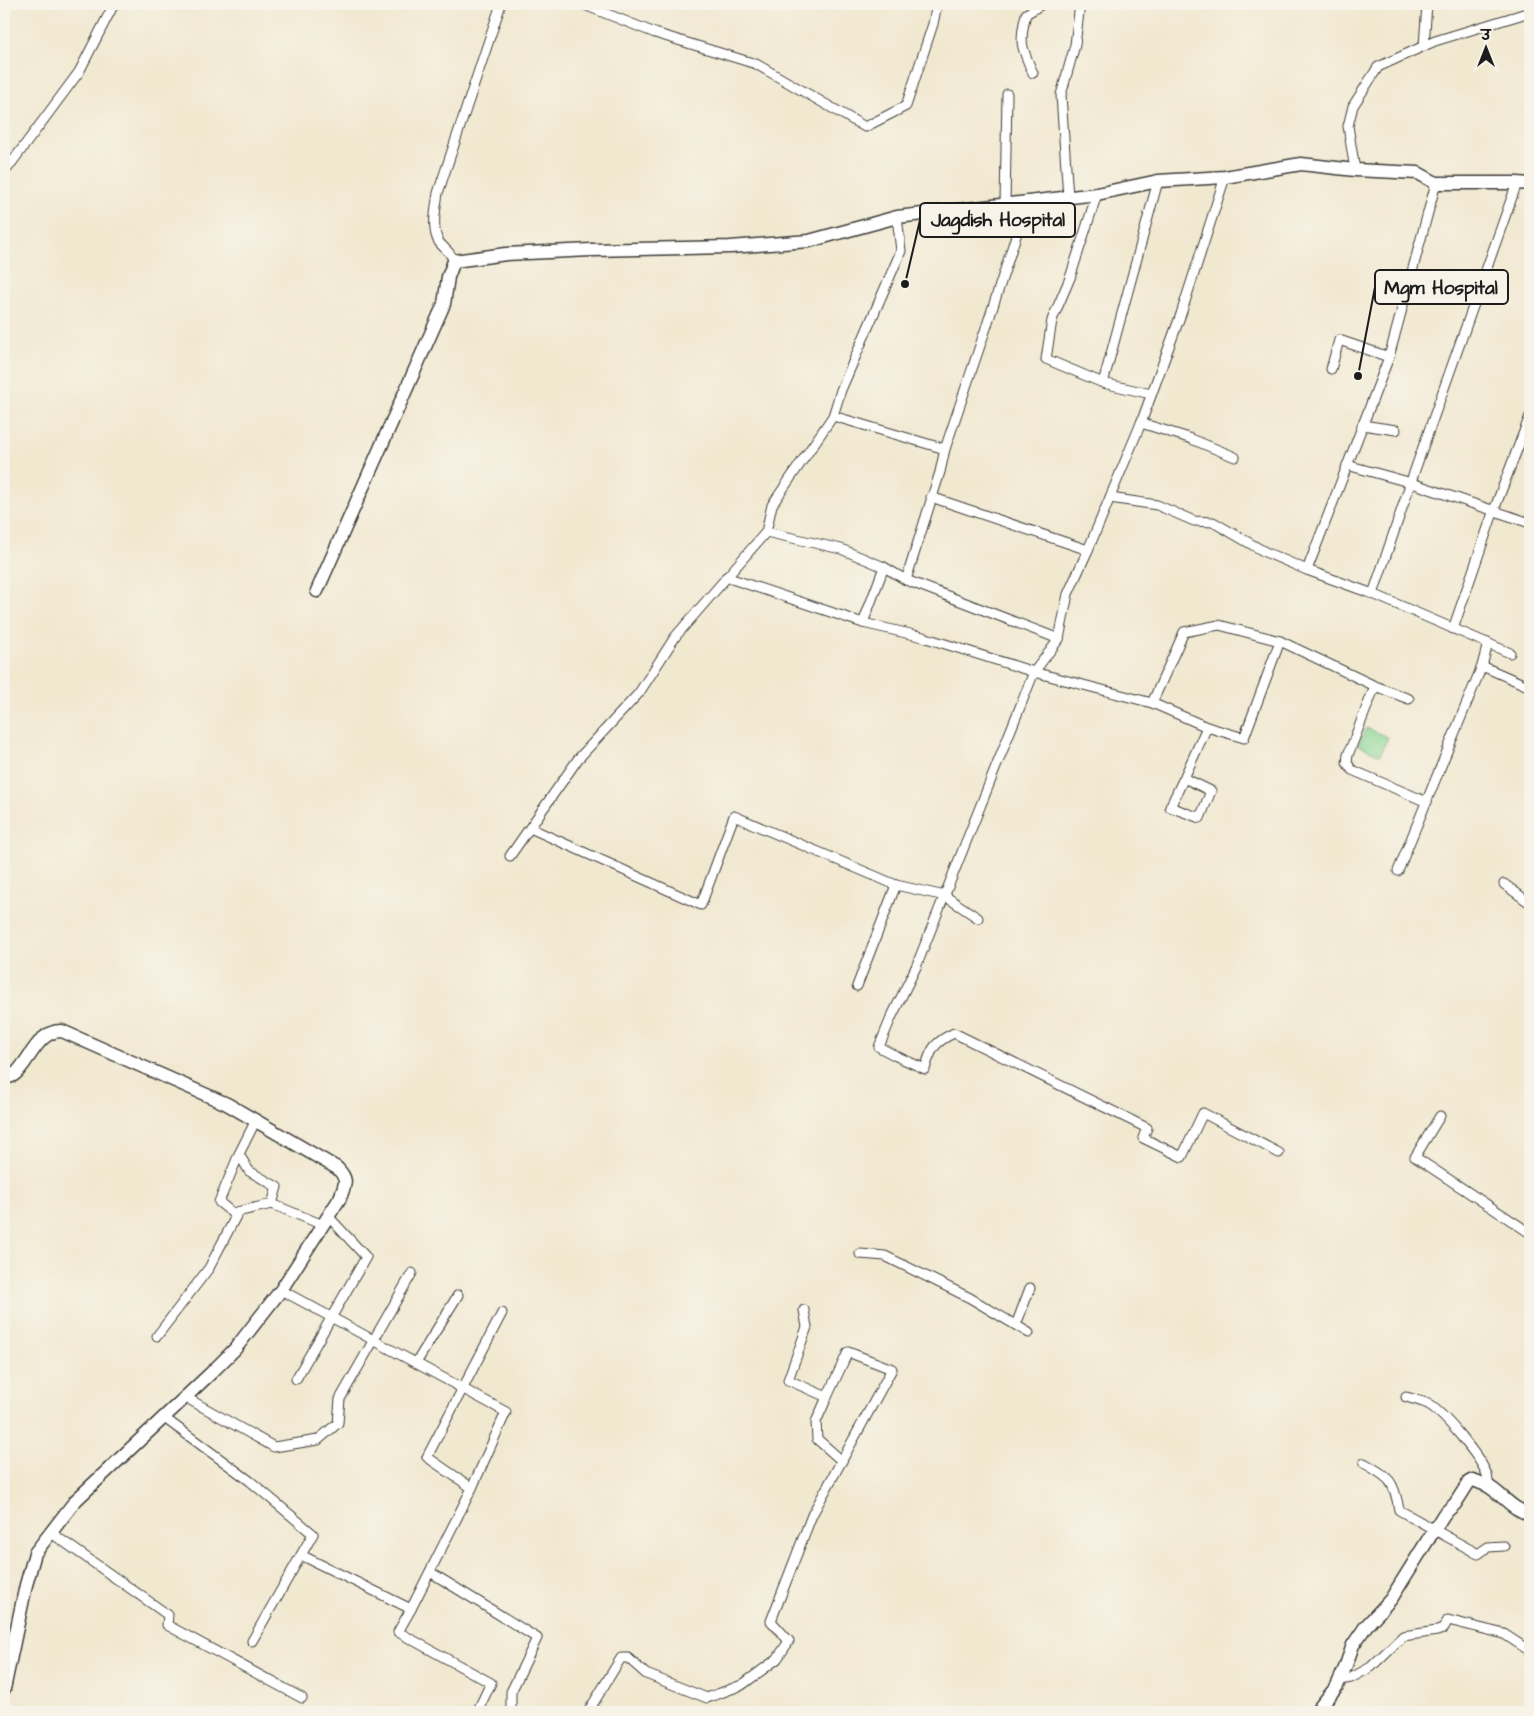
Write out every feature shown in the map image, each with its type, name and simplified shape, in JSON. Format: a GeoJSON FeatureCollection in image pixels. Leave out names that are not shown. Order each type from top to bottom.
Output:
{"type":"FeatureCollection","features":[{"type":"Feature","properties":{"kind":"street"},"geometry":{"type":"LineString","coordinates":[[4,173],[79,72],[114,4]]}},
{"type":"Feature","properties":{"kind":"street"},"geometry":{"type":"LineString","coordinates":[[317,591],[444,304],[448,277],[454,261],[451,254],[438,241],[434,219],[438,193],[501,4]]}},
{"type":"Feature","properties":{"kind":"street"},"geometry":{"type":"LineString","coordinates":[[582,4],[655,33],[756,64],[865,127],[906,106],[933,24],[937,4]]}},
{"type":"Feature","properties":{"kind":"street"},"geometry":{"type":"LineString","coordinates":[[1033,73],[1023,51],[1021,35],[1026,14],[1042,4]]}},
{"type":"Feature","properties":{"kind":"street"},"geometry":{"type":"LineString","coordinates":[[1068,197],[1061,95],[1075,45],[1080,4]]}},
{"type":"Feature","properties":{"kind":"street"},"geometry":{"type":"LineString","coordinates":[[1424,46],[1426,4]]}},
{"type":"Feature","properties":{"kind":"street"},"geometry":{"type":"LineString","coordinates":[[1354,170],[1348,126],[1353,106],[1378,67],[1435,41],[1530,12]]}},
{"type":"Feature","properties":{"kind":"street"},"geometry":{"type":"LineString","coordinates":[[1005,205],[1007,94]]}},
{"type":"Feature","properties":{"kind":"street"},"geometry":{"type":"LineString","coordinates":[[454,261],[506,254],[730,247],[809,241],[897,217],[1097,194],[1158,182],[1225,177],[1301,164],[1354,170],[1418,173],[1436,183],[1530,184]]}},
{"type":"Feature","properties":{"kind":"street"},"geometry":{"type":"LineString","coordinates":[[1225,177],[1181,314],[1151,394],[1110,498],[1068,594],[1059,639],[1034,672],[916,967],[879,1047],[925,1069],[929,1055],[940,1040],[954,1033],[1147,1128],[1143,1138],[1182,1157],[1203,1113],[1279,1153]]}},
{"type":"Feature","properties":{"kind":"street"},"geometry":{"type":"LineString","coordinates":[[1103,383],[1158,182]]}},
{"type":"Feature","properties":{"kind":"street"},"geometry":{"type":"LineString","coordinates":[[1307,570],[1389,358],[1436,183]]}},
{"type":"Feature","properties":{"kind":"street"},"geometry":{"type":"LineString","coordinates":[[1373,594],[1516,183]]}},
{"type":"Feature","properties":{"kind":"street"},"geometry":{"type":"LineString","coordinates":[[1097,194],[1070,278],[1052,320],[1046,360],[1103,383],[1151,394]]}},
{"type":"Feature","properties":{"kind":"street"},"geometry":{"type":"LineString","coordinates":[[906,580],[940,472],[944,450],[988,325],[1027,202]]}},
{"type":"Feature","properties":{"kind":"street"},"geometry":{"type":"LineString","coordinates":[[510,856],[578,759],[639,693],[675,637],[766,532],[772,505],[833,416],[841,390],[901,251],[897,217]]}},
{"type":"Feature","properties":{"kind":"street"},"geometry":{"type":"LineString","coordinates":[[1331,369],[1339,340],[1389,358]]}},
{"type":"Feature","properties":{"kind":"street"},"geometry":{"type":"LineString","coordinates":[[833,416],[944,450]]}},
{"type":"Feature","properties":{"kind":"street"},"geometry":{"type":"LineString","coordinates":[[1453,630],[1494,510],[1530,416]]}},
{"type":"Feature","properties":{"kind":"street"},"geometry":{"type":"LineString","coordinates":[[1140,423],[1189,438],[1235,457]]}},
{"type":"Feature","properties":{"kind":"street"},"geometry":{"type":"LineString","coordinates":[[1362,425],[1396,430]]}},
{"type":"Feature","properties":{"kind":"street"},"geometry":{"type":"LineString","coordinates":[[1347,465],[1412,482],[1530,523]]}},
{"type":"Feature","properties":{"kind":"street"},"geometry":{"type":"LineString","coordinates":[[931,497],[1088,550]]}},
{"type":"Feature","properties":{"kind":"street"},"geometry":{"type":"LineString","coordinates":[[1110,498],[1158,505],[1194,521],[1213,522],[1265,552],[1307,570],[1373,594],[1510,653]]}},
{"type":"Feature","properties":{"kind":"street"},"geometry":{"type":"LineString","coordinates":[[766,532],[841,549],[906,580],[1059,639]]}},
{"type":"Feature","properties":{"kind":"street"},"geometry":{"type":"LineString","coordinates":[[863,623],[884,568]]}},
{"type":"Feature","properties":{"kind":"street"},"geometry":{"type":"LineString","coordinates":[[726,577],[863,623],[923,637],[1034,672],[1152,703],[1207,727],[1244,738],[1280,641]]}},
{"type":"Feature","properties":{"kind":"street"},"geometry":{"type":"LineString","coordinates":[[1152,703],[1184,632],[1219,625],[1280,641],[1375,686],[1408,699]]}},
{"type":"Feature","properties":{"kind":"street"},"geometry":{"type":"LineString","coordinates":[[1398,871],[1482,666],[1488,643]]}},
{"type":"Feature","properties":{"kind":"street"},"geometry":{"type":"LineString","coordinates":[[1482,666],[1530,687]]}},
{"type":"Feature","properties":{"kind":"street"},"geometry":{"type":"LineString","coordinates":[[1375,686],[1348,755],[1347,763],[1352,770],[1426,802]]}},
{"type":"Feature","properties":{"kind":"street"},"geometry":{"type":"LineString","coordinates":[[1184,778],[1211,792],[1200,818],[1170,806],[1207,727]]}},
{"type":"Feature","properties":{"kind":"street"},"geometry":{"type":"LineString","coordinates":[[530,828],[701,905],[734,816],[896,885],[945,896],[978,918]]}},
{"type":"Feature","properties":{"kind":"street"},"geometry":{"type":"LineString","coordinates":[[1504,884],[1530,903]]}},
{"type":"Feature","properties":{"kind":"street"},"geometry":{"type":"LineString","coordinates":[[858,986],[896,885]]}},
{"type":"Feature","properties":{"kind":"street"},"geometry":{"type":"LineString","coordinates":[[4,1078],[14,1075],[44,1036],[53,1031],[62,1031],[227,1104],[337,1168],[344,1176],[346,1182],[340,1198],[282,1290],[234,1349],[186,1397],[76,1500],[35,1553],[26,1585],[4,1689]]}},
{"type":"Feature","properties":{"kind":"street"},"geometry":{"type":"LineString","coordinates":[[1440,1116],[1415,1157],[1530,1233]]}},
{"type":"Feature","properties":{"kind":"street"},"geometry":{"type":"LineString","coordinates":[[157,1336],[208,1268],[236,1216],[219,1202],[239,1154],[256,1120]]}},
{"type":"Feature","properties":{"kind":"street"},"geometry":{"type":"LineString","coordinates":[[239,1154],[248,1171],[277,1188],[272,1204]]}},
{"type":"Feature","properties":{"kind":"street"},"geometry":{"type":"LineString","coordinates":[[232,1213],[272,1204],[326,1221],[366,1257],[296,1379]]}},
{"type":"Feature","properties":{"kind":"street"},"geometry":{"type":"LineString","coordinates":[[860,1254],[886,1256],[970,1298],[1029,1333]]}},
{"type":"Feature","properties":{"kind":"street"},"geometry":{"type":"LineString","coordinates":[[186,1397],[274,1447],[318,1440],[338,1423],[340,1399],[412,1273]]}},
{"type":"Feature","properties":{"kind":"street"},"geometry":{"type":"LineString","coordinates":[[1016,1325],[1030,1288]]}},
{"type":"Feature","properties":{"kind":"street"},"geometry":{"type":"LineString","coordinates":[[282,1290],[506,1412],[472,1488],[398,1632],[492,1683],[477,1712]]}},
{"type":"Feature","properties":{"kind":"street"},"geometry":{"type":"LineString","coordinates":[[416,1364],[458,1295]]}},
{"type":"Feature","properties":{"kind":"street"},"geometry":{"type":"LineString","coordinates":[[804,1310],[807,1326],[788,1380],[827,1397]]}},
{"type":"Feature","properties":{"kind":"street"},"geometry":{"type":"LineString","coordinates":[[472,1488],[427,1458],[502,1313]]}},
{"type":"Feature","properties":{"kind":"street"},"geometry":{"type":"LineString","coordinates":[[588,1712],[620,1658],[628,1658],[646,1674],[707,1698],[742,1685],[777,1659],[789,1641],[771,1621],[812,1515],[842,1461],[892,1370],[848,1352],[816,1422],[816,1439],[842,1461]]}},
{"type":"Feature","properties":{"kind":"street"},"geometry":{"type":"LineString","coordinates":[[1406,1397],[1428,1404],[1446,1419],[1481,1466],[1486,1474],[1489,1487]]}},
{"type":"Feature","properties":{"kind":"street"},"geometry":{"type":"LineString","coordinates":[[163,1417],[250,1481],[313,1534],[252,1641]]}},
{"type":"Feature","properties":{"kind":"street"},"geometry":{"type":"LineString","coordinates":[[1364,1463],[1387,1476],[1396,1490],[1399,1510],[1434,1531],[1478,1554],[1488,1547],[1504,1546]]}},
{"type":"Feature","properties":{"kind":"street"},"geometry":{"type":"LineString","coordinates":[[1316,1712],[1340,1680],[1353,1645],[1366,1626],[1391,1599],[1444,1514],[1455,1504],[1469,1482],[1473,1480],[1489,1487],[1501,1498],[1523,1512],[1530,1514]]}},
{"type":"Feature","properties":{"kind":"street"},"geometry":{"type":"LineString","coordinates":[[50,1532],[168,1615],[167,1625],[302,1698]]}},
{"type":"Feature","properties":{"kind":"street"},"geometry":{"type":"LineString","coordinates":[[301,1555],[411,1609]]}},
{"type":"Feature","properties":{"kind":"street"},"geometry":{"type":"LineString","coordinates":[[430,1572],[536,1638],[511,1692],[511,1712]]}},
{"type":"Feature","properties":{"kind":"street"},"geometry":{"type":"LineString","coordinates":[[1340,1680],[1351,1678],[1371,1667],[1403,1636],[1437,1632],[1443,1629],[1448,1620],[1504,1634],[1530,1651]]}},
{"type":"Feature","properties":{"kind":"green space"},"geometry":{"type":"Polygon","coordinates":[[[1366,728],[1388,737],[1380,755],[1358,745],[1366,728]]]}},
{"type":"Feature","properties":{"kind":"place","name":"Jagdish Hospital"},"geometry":{"type":"Point","coordinates":[905,284]}},
{"type":"Feature","properties":{"kind":"place","name":"Mgm Hospital"},"geometry":{"type":"Point","coordinates":[1358,376]}}]}
